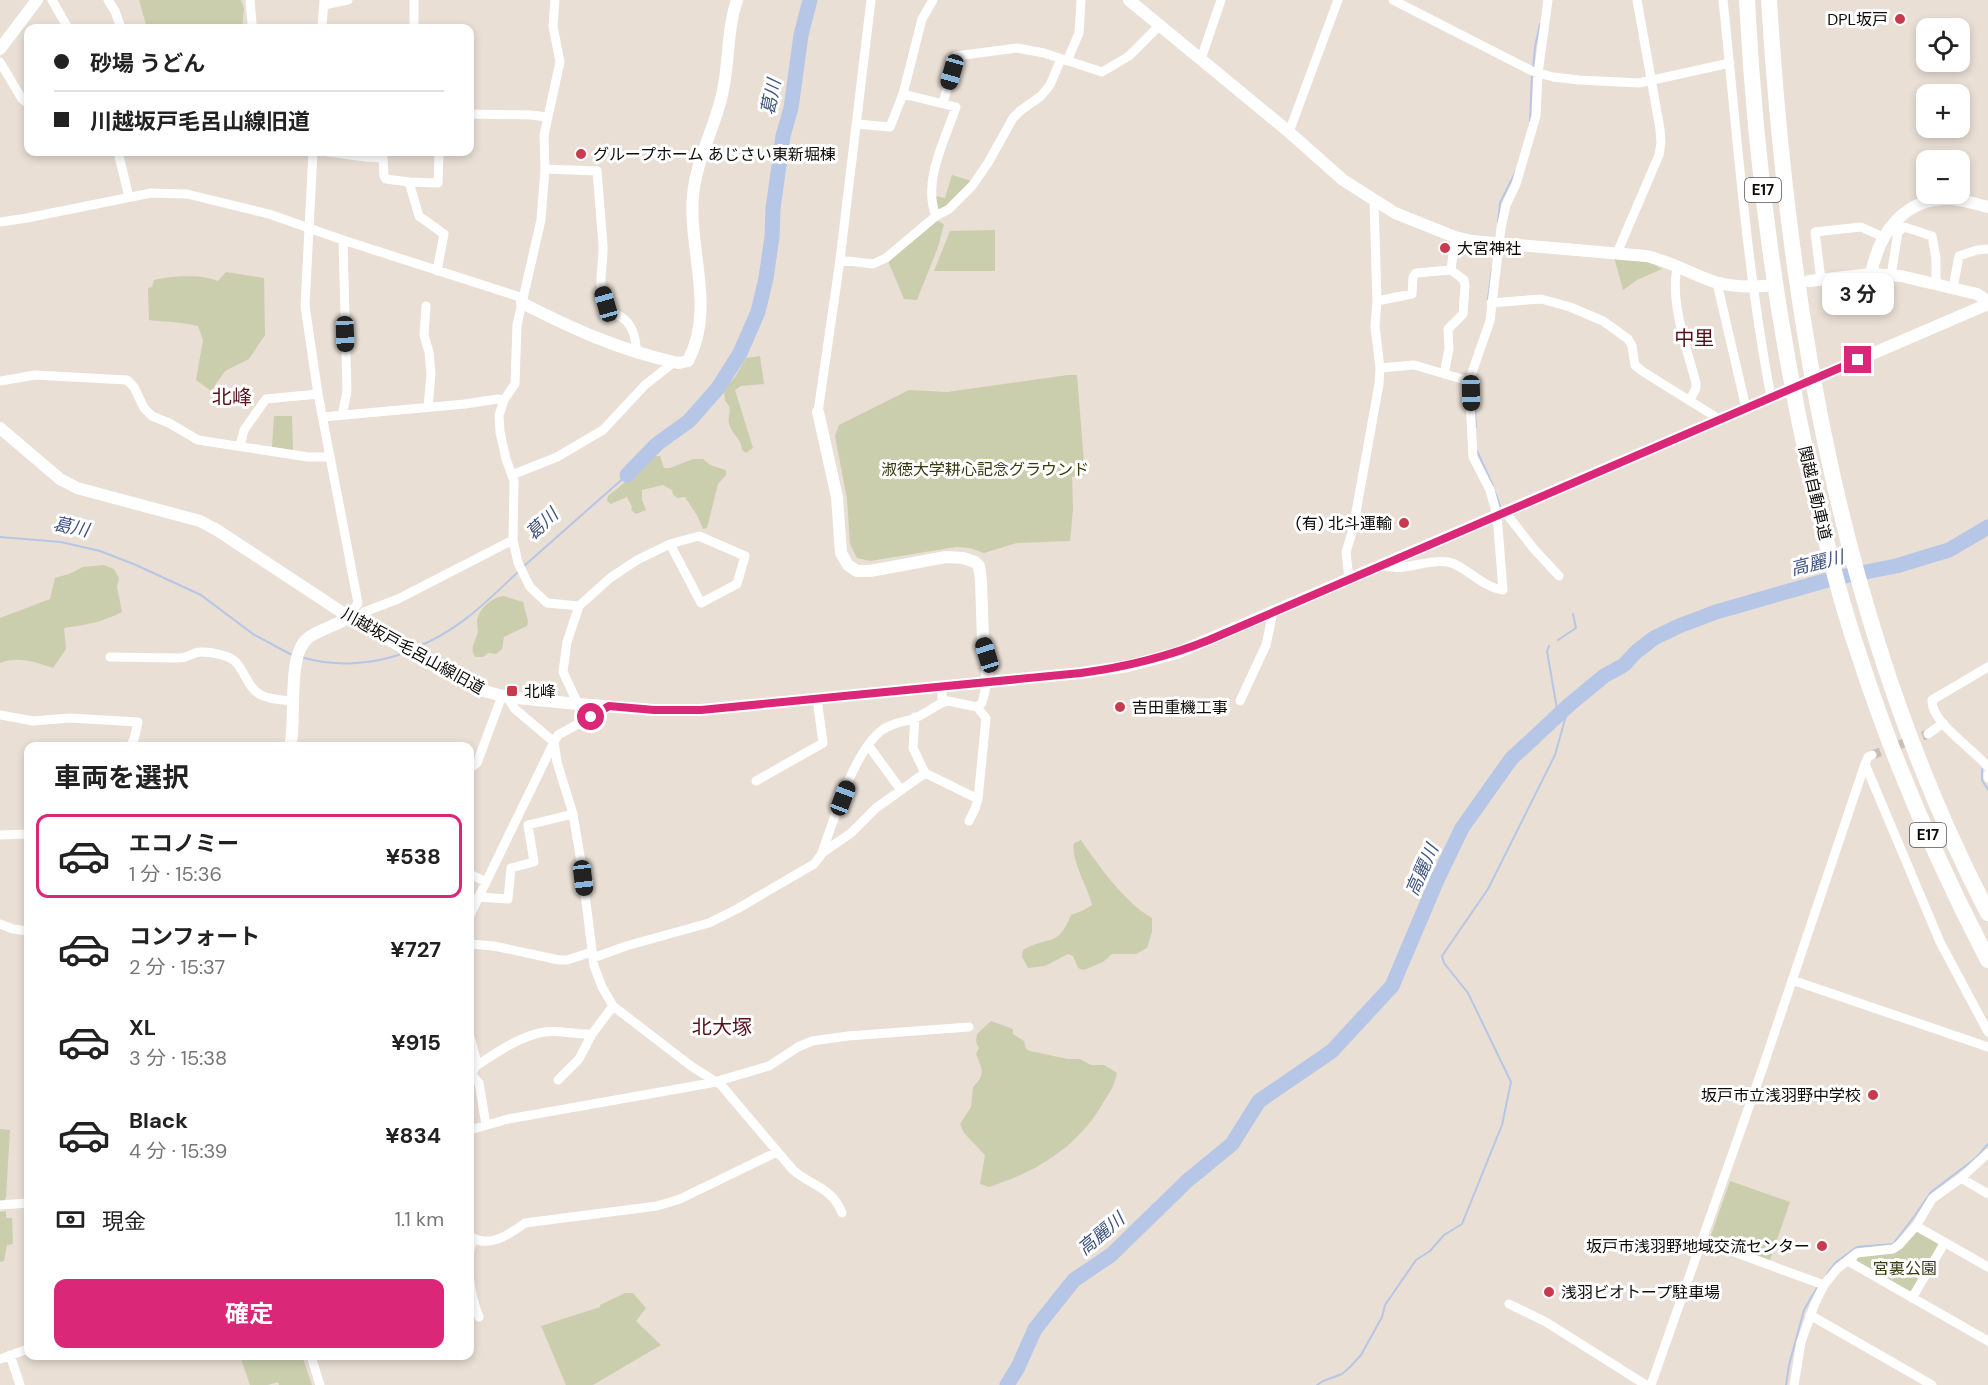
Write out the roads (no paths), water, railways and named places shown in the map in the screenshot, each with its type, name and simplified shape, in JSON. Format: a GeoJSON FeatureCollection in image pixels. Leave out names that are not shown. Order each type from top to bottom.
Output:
{"type":"FeatureCollection","features":[{"type":"Feature","properties":{"kind":"highway"},"geometry":{"type":"LineString","coordinates":[[1736,0],[1752,126],[1758,144]]}},
{"type":"Feature","properties":{"kind":"highway","name":"関越自動車道"},"geometry":{"type":"LineString","coordinates":[[1747,0],[1758,144],[1770,247],[1799,423],[1827,546],[1859,656],[1915,806],[1988,960]]}},
{"type":"Feature","properties":{"kind":"highway","name":"関越自動車道"},"geometry":{"type":"LineString","coordinates":[[1769,0],[1785,185],[1812,371],[1832,476],[1857,573],[1895,696],[1936,800],[1988,913]]}},
{"type":"Feature","properties":{"kind":"street"},"geometry":{"type":"LineString","coordinates":[[0,49],[37,0]]}},
{"type":"Feature","properties":{"kind":"street"},"geometry":{"type":"LineString","coordinates":[[52,0],[66,24]]}},
{"type":"Feature","properties":{"kind":"street"},"geometry":{"type":"LineString","coordinates":[[108,0],[120,24]]}},
{"type":"Feature","properties":{"kind":"street"},"geometry":{"type":"LineString","coordinates":[[250,0],[252,23]]}},
{"type":"Feature","properties":{"kind":"street"},"geometry":{"type":"LineString","coordinates":[[322,24],[324,2],[348,0]]}},
{"type":"Feature","properties":{"kind":"street"},"geometry":{"type":"LineString","coordinates":[[414,0],[414,24]]}},
{"type":"Feature","properties":{"kind":"street"},"geometry":{"type":"LineString","coordinates":[[555,0],[553,26],[560,62],[544,135],[545,169],[538,237],[517,325],[515,384],[504,400],[500,423],[506,459],[514,481],[513,540],[518,563],[530,587],[547,603],[579,606]]}},
{"type":"Feature","properties":{"kind":"street"},"geometry":{"type":"LineString","coordinates":[[0,222],[151,193],[187,194],[269,214],[522,301],[592,337],[636,352],[674,362],[688,361],[699,327],[701,297],[692,215],[694,183],[721,100],[729,30],[737,0]]}},
{"type":"Feature","properties":{"kind":"street"},"geometry":{"type":"LineString","coordinates":[[871,0],[840,260],[818,412],[837,497],[841,553],[848,565],[857,570],[870,571],[946,557],[963,558],[980,566],[987,682],[982,703],[977,707]]}},
{"type":"Feature","properties":{"kind":"street"},"geometry":{"type":"LineString","coordinates":[[856,124],[890,128],[903,94],[922,19],[933,0]]}},
{"type":"Feature","properties":{"kind":"street"},"geometry":{"type":"LineString","coordinates":[[840,260],[873,264],[886,258],[936,216],[949,209],[972,186],[988,163],[1013,118],[1041,96],[1050,85],[1079,33],[1081,0]]}},
{"type":"Feature","properties":{"kind":"street"},"geometry":{"type":"LineString","coordinates":[[1129,0],[1289,132],[1343,180],[1374,202],[1401,216],[1455,237],[1497,244],[1646,256],[1678,266],[1717,283],[1766,286]]}},
{"type":"Feature","properties":{"kind":"street"},"geometry":{"type":"LineString","coordinates":[[1201,58],[1221,0]]}},
{"type":"Feature","properties":{"kind":"street"},"geometry":{"type":"LineString","coordinates":[[1289,132],[1338,0]]}},
{"type":"Feature","properties":{"kind":"street"},"geometry":{"type":"LineString","coordinates":[[1394,0],[1535,72],[1579,80],[1632,83],[1652,81],[1730,63]]}},
{"type":"Feature","properties":{"kind":"street"},"geometry":{"type":"LineString","coordinates":[[1548,0],[1535,72],[1536,116],[1516,184],[1506,205],[1497,244],[1490,321],[1470,378],[1473,457],[1501,514],[1560,576]]}},
{"type":"Feature","properties":{"kind":"street"},"geometry":{"type":"LineString","coordinates":[[1617,253],[1659,154],[1661,143],[1637,0]]}},
{"type":"Feature","properties":{"kind":"street"},"geometry":{"type":"LineString","coordinates":[[1723,0],[1753,287],[1771,397]]}},
{"type":"Feature","properties":{"kind":"street"},"geometry":{"type":"LineString","coordinates":[[943,103],[956,56],[1017,48],[1044,52],[1102,72],[1129,56],[1159,26]]}},
{"type":"Feature","properties":{"kind":"street"},"geometry":{"type":"LineString","coordinates":[[0,62],[24,100]]}},
{"type":"Feature","properties":{"kind":"street"},"geometry":{"type":"LineString","coordinates":[[903,94],[956,107],[934,171],[932,205],[936,216]]}},
{"type":"Feature","properties":{"kind":"street"},"geometry":{"type":"LineString","coordinates":[[474,114],[547,117]]}},
{"type":"Feature","properties":{"kind":"street"},"geometry":{"type":"LineString","coordinates":[[119,156],[129,197]]}},
{"type":"Feature","properties":{"kind":"street"},"geometry":{"type":"LineString","coordinates":[[290,742],[296,660],[303,642],[349,617],[358,603],[318,394],[305,306],[313,156]]}},
{"type":"Feature","properties":{"kind":"street"},"geometry":{"type":"LineString","coordinates":[[353,156],[366,158],[377,156]]}},
{"type":"Feature","properties":{"kind":"street"},"geometry":{"type":"LineString","coordinates":[[383,156],[386,179],[438,183],[439,156]]}},
{"type":"Feature","properties":{"kind":"street"},"geometry":{"type":"LineString","coordinates":[[545,169],[597,171],[603,248],[602,291],[610,310],[629,323],[637,344],[636,352]]}},
{"type":"Feature","properties":{"kind":"street"},"geometry":{"type":"LineString","coordinates":[[409,182],[419,216],[444,234],[436,271]]}},
{"type":"Feature","properties":{"kind":"street"},"geometry":{"type":"LineString","coordinates":[[1871,274],[1874,258],[1883,237],[1897,219],[1905,213],[1933,200],[1952,199],[1988,207]]}},
{"type":"Feature","properties":{"kind":"street"},"geometry":{"type":"LineString","coordinates":[[1349,579],[1346,552],[1353,529],[1379,384],[1374,202]]}},
{"type":"Feature","properties":{"kind":"street"},"geometry":{"type":"LineString","coordinates":[[1883,237],[1861,226],[1815,232],[1815,281],[1871,274],[1891,276],[1977,294],[1988,303]]}},
{"type":"Feature","properties":{"kind":"street"},"geometry":{"type":"LineString","coordinates":[[1891,276],[1898,232],[1904,228],[1932,236],[1936,284]]}},
{"type":"Feature","properties":{"kind":"street"},"geometry":{"type":"LineString","coordinates":[[1451,270],[1455,237]]}},
{"type":"Feature","properties":{"kind":"street"},"geometry":{"type":"LineString","coordinates":[[342,415],[347,392],[343,240]]}},
{"type":"Feature","properties":{"kind":"street"},"geometry":{"type":"LineString","coordinates":[[1953,288],[1959,256],[1988,249]]}},
{"type":"Feature","properties":{"kind":"street"},"geometry":{"type":"LineString","coordinates":[[1678,266],[1675,276],[1676,297],[1696,383],[1690,400]]}},
{"type":"Feature","properties":{"kind":"street"},"geometry":{"type":"LineString","coordinates":[[1377,301],[1412,294],[1413,277],[1416,273],[1451,270],[1464,280],[1466,286],[1463,314],[1448,328],[1449,349],[1444,374]]}},
{"type":"Feature","properties":{"kind":"street"},"geometry":{"type":"LineString","coordinates":[[1717,283],[1746,408]]}},
{"type":"Feature","properties":{"kind":"street"},"geometry":{"type":"LineString","coordinates":[[1491,303],[1541,299],[1570,307],[1603,321],[1628,339],[1632,346],[1635,365],[1719,419]]}},
{"type":"Feature","properties":{"kind":"street","name":"川越坂戸毛呂山線旧道"},"geometry":{"type":"LineString","coordinates":[[0,428],[60,479],[76,488],[200,522],[217,530],[349,617],[456,678],[484,691],[504,697],[578,704],[654,710],[701,710],[1081,673],[1137,664],[1178,653],[1988,303]]}},
{"type":"Feature","properties":{"kind":"street"},"geometry":{"type":"LineString","coordinates":[[426,306],[424,335],[429,352],[431,374],[428,407]]}},
{"type":"Feature","properties":{"kind":"street"},"geometry":{"type":"LineString","coordinates":[[512,475],[557,456],[603,430],[645,385],[674,362]]}},
{"type":"Feature","properties":{"kind":"street"},"geometry":{"type":"LineString","coordinates":[[1380,368],[1414,364],[1444,374],[1470,378]]}},
{"type":"Feature","properties":{"kind":"street"},"geometry":{"type":"LineString","coordinates":[[0,381],[35,375],[128,380],[144,408],[152,416],[198,440],[308,457],[330,457]]}},
{"type":"Feature","properties":{"kind":"street"},"geometry":{"type":"LineString","coordinates":[[240,446],[244,430],[266,399],[318,394]]}},
{"type":"Feature","properties":{"kind":"street"},"geometry":{"type":"LineString","coordinates":[[323,417],[504,400]]}},
{"type":"Feature","properties":{"kind":"street"},"geometry":{"type":"LineString","coordinates":[[1381,565],[1396,568],[1445,561],[1455,564],[1475,579],[1503,590],[1501,514]]}},
{"type":"Feature","properties":{"kind":"street"},"geometry":{"type":"LineString","coordinates":[[578,704],[563,672],[567,642],[579,606],[610,578],[637,560],[670,544],[699,536],[745,556],[737,584],[701,603],[670,544]]}},
{"type":"Feature","properties":{"kind":"street"},"geometry":{"type":"LineString","coordinates":[[364,612],[398,599],[513,540]]}},
{"type":"Feature","properties":{"kind":"street"},"geometry":{"type":"LineString","coordinates":[[1240,701],[1266,645],[1273,612]]}},
{"type":"Feature","properties":{"kind":"street"},"geometry":{"type":"LineString","coordinates":[[110,657],[188,658],[196,652],[222,656],[232,659],[237,664],[252,688],[260,695],[271,699],[293,701]]}},
{"type":"Feature","properties":{"kind":"street"},"geometry":{"type":"LineString","coordinates":[[1988,666],[1932,700],[1935,713],[1943,723],[1988,767]]}},
{"type":"Feature","properties":{"kind":"street"},"geometry":{"type":"LineString","coordinates":[[942,687],[942,703]]}},
{"type":"Feature","properties":{"kind":"street"},"geometry":{"type":"LineString","coordinates":[[474,765],[477,763],[504,697],[554,742],[557,762],[573,814],[598,978],[613,1006],[691,1066],[717,1081],[777,1152],[800,1176],[823,1188],[838,1203],[842,1213]]}},
{"type":"Feature","properties":{"kind":"street"},"geometry":{"type":"LineString","coordinates":[[756,781],[823,743],[817,699]]}},
{"type":"Feature","properties":{"kind":"street"},"geometry":{"type":"LineString","coordinates":[[474,944],[567,960],[708,923],[737,909],[814,864],[822,853],[850,780],[873,738],[884,729],[948,701],[977,707],[986,718],[978,799],[969,821]]}},
{"type":"Feature","properties":{"kind":"street"},"geometry":{"type":"LineString","coordinates":[[474,906],[558,735],[609,706]]}},
{"type":"Feature","properties":{"kind":"street"},"geometry":{"type":"LineString","coordinates":[[0,715],[33,721],[70,717],[138,722],[132,742]]}},
{"type":"Feature","properties":{"kind":"street"},"geometry":{"type":"LineString","coordinates":[[915,717],[913,748],[925,773],[978,799]]}},
{"type":"Feature","properties":{"kind":"street"},"geometry":{"type":"LineString","coordinates":[[1928,734],[1943,723]]}},
{"type":"Feature","properties":{"kind":"street"},"geometry":{"type":"LineString","coordinates":[[868,745],[901,790]]}},
{"type":"Feature","properties":{"kind":"street"},"geometry":{"type":"LineString","coordinates":[[1651,1385],[1865,764],[1872,755]]}},
{"type":"Feature","properties":{"kind":"street"},"geometry":{"type":"LineString","coordinates":[[1865,764],[1940,942],[1988,1032]]}},
{"type":"Feature","properties":{"kind":"street"},"geometry":{"type":"LineString","coordinates":[[822,853],[851,833],[876,808],[925,773]]}},
{"type":"Feature","properties":{"kind":"street"},"geometry":{"type":"LineString","coordinates":[[478,897],[508,899],[511,868],[534,862],[528,825],[573,814]]}},
{"type":"Feature","properties":{"kind":"street"},"geometry":{"type":"LineString","coordinates":[[0,835],[24,834]]}},
{"type":"Feature","properties":{"kind":"street"},"geometry":{"type":"LineString","coordinates":[[474,876],[486,882]]}},
{"type":"Feature","properties":{"kind":"street"},"geometry":{"type":"LineString","coordinates":[[0,924],[13,930],[24,931]]}},
{"type":"Feature","properties":{"kind":"street"},"geometry":{"type":"LineString","coordinates":[[1792,980],[1988,1047]]}},
{"type":"Feature","properties":{"kind":"street"},"geometry":{"type":"LineString","coordinates":[[558,1080],[579,1059],[592,1034],[613,1006]]}},
{"type":"Feature","properties":{"kind":"street"},"geometry":{"type":"LineString","coordinates":[[474,1129],[517,1118],[695,1087],[769,1066],[798,1047],[812,1041],[969,1027]]}},
{"type":"Feature","properties":{"kind":"street"},"geometry":{"type":"LineString","coordinates":[[474,1071],[500,1050],[538,1034],[555,1032],[592,1034]]}},
{"type":"Feature","properties":{"kind":"street"},"geometry":{"type":"LineString","coordinates":[[474,1076],[479,1083],[486,1125]]}},
{"type":"Feature","properties":{"kind":"street"},"geometry":{"type":"LineString","coordinates":[[474,1239],[484,1242],[490,1241],[509,1234],[528,1222],[657,1206],[680,1199],[777,1152]]}},
{"type":"Feature","properties":{"kind":"street"},"geometry":{"type":"LineString","coordinates":[[1794,1385],[1801,1342],[1824,1285],[1857,1253],[1893,1249],[1899,1245],[1916,1226],[1932,1199],[1961,1178],[1988,1153]]}},
{"type":"Feature","properties":{"kind":"street"},"geometry":{"type":"LineString","coordinates":[[1961,1178],[1988,1194]]}},
{"type":"Feature","properties":{"kind":"street"},"geometry":{"type":"LineString","coordinates":[[0,1205],[24,1203]]}},
{"type":"Feature","properties":{"kind":"street"},"geometry":{"type":"LineString","coordinates":[[1916,1226],[1988,1268]]}},
{"type":"Feature","properties":{"kind":"street"},"geometry":{"type":"LineString","coordinates":[[1701,1240],[1824,1285]]}},
{"type":"Feature","properties":{"kind":"street"},"geometry":{"type":"LineString","coordinates":[[1912,1298],[1945,1242]]}},
{"type":"Feature","properties":{"kind":"street"},"geometry":{"type":"LineString","coordinates":[[1848,1260],[1988,1341]]}},
{"type":"Feature","properties":{"kind":"street"},"geometry":{"type":"LineString","coordinates":[[474,1300],[479,1317]]}},
{"type":"Feature","properties":{"kind":"street"},"geometry":{"type":"LineString","coordinates":[[1509,1304],[1546,1322],[1646,1385]]}},
{"type":"Feature","properties":{"kind":"street"},"geometry":{"type":"LineString","coordinates":[[1810,1315],[1932,1385]]}},
{"type":"Feature","properties":{"kind":"street"},"geometry":{"type":"LineString","coordinates":[[0,1359],[24,1350]]}},
{"type":"Feature","properties":{"kind":"street"},"geometry":{"type":"LineString","coordinates":[[10,1355],[20,1385]]}},
{"type":"Feature","properties":{"kind":"street"},"geometry":{"type":"LineString","coordinates":[[311,1360],[320,1385]]}},
{"type":"Feature","properties":{"kind":"waterway","name":"葛川"},"geometry":{"type":"LineString","coordinates":[[627,475],[657,444],[689,421],[718,388],[740,353],[758,312],[772,237],[773,209],[783,136],[791,108],[801,35],[810,0]]}},
{"type":"Feature","properties":{"kind":"waterway"},"geometry":{"type":"LineString","coordinates":[[1533,69],[1540,24]]}},
{"type":"Feature","properties":{"kind":"waterway"},"geometry":{"type":"LineString","coordinates":[[1530,122],[1532,74]]}},
{"type":"Feature","properties":{"kind":"waterway"},"geometry":{"type":"LineString","coordinates":[[1498,222],[1500,203],[1516,171]]}},
{"type":"Feature","properties":{"kind":"waterway"},"geometry":{"type":"LineString","coordinates":[[1488,299],[1492,269]]}},
{"type":"Feature","properties":{"kind":"waterway"},"geometry":{"type":"LineString","coordinates":[[1473,382],[1476,427]]}},
{"type":"Feature","properties":{"kind":"waterway"},"geometry":{"type":"LineString","coordinates":[[1477,451],[1493,486]]}},
{"type":"Feature","properties":{"kind":"waterway","name":"葛川"},"geometry":{"type":"LineString","coordinates":[[524,566],[627,475]]}},
{"type":"Feature","properties":{"kind":"waterway"},"geometry":{"type":"LineString","coordinates":[[1495,492],[1501,509]]}},
{"type":"Feature","properties":{"kind":"waterway","name":"高麗川"},"geometry":{"type":"LineString","coordinates":[[1007,1385],[1035,1329],[1074,1280],[1111,1255],[1187,1181],[1232,1144],[1259,1101],[1332,1051],[1392,986],[1462,828],[1511,759],[1569,705],[1604,676],[1624,665],[1654,638],[1679,626],[1716,612],[1835,578],[1896,566],[1949,550],[1988,527]]}},
{"type":"Feature","properties":{"kind":"waterway","name":"葛川"},"geometry":{"type":"LineString","coordinates":[[0,537],[61,542],[100,551],[136,565],[201,595],[253,634],[292,655]]}},
{"type":"Feature","properties":{"kind":"waterway","name":"葛川"},"geometry":{"type":"LineString","coordinates":[[415,648],[458,624],[518,572]]}},
{"type":"Feature","properties":{"kind":"waterway"},"geometry":{"type":"LineString","coordinates":[[1558,640],[1576,628],[1573,614]]}},
{"type":"Feature","properties":{"kind":"waterway"},"geometry":{"type":"LineString","coordinates":[[1549,646],[1547,651],[1558,715]]}},
{"type":"Feature","properties":{"kind":"waterway","name":"葛川"},"geometry":{"type":"LineString","coordinates":[[301,657],[327,662],[353,663],[379,660],[404,653]]}},
{"type":"Feature","properties":{"kind":"waterway"},"geometry":{"type":"LineString","coordinates":[[1317,1385],[1342,1374],[1361,1355],[1382,1317],[1385,1305],[1416,1260],[1430,1251],[1444,1235],[1462,1224],[1502,1125],[1511,1082],[1468,993],[1444,963],[1442,956],[1488,889],[1555,755],[1569,705]]}},
{"type":"Feature","properties":{"kind":"waterway"},"geometry":{"type":"LineString","coordinates":[[1982,769],[1982,780],[1988,790]]}},
{"type":"Feature","properties":{"kind":"waterway"},"geometry":{"type":"LineString","coordinates":[[1827,1274],[1835,1263],[1857,1247],[1893,1244],[1931,1192],[1976,1158],[1988,1144]]}},
{"type":"Feature","properties":{"kind":"waterway"},"geometry":{"type":"LineString","coordinates":[[1786,1385],[1804,1310],[1818,1286]]}},
{"type":"Feature","properties":{"kind":"tunnel"},"geometry":{"type":"LineString","coordinates":[[1872,755],[1928,734]]}},
{"type":"Feature","properties":{"kind":"place","name":"DPL坂戸"},"geometry":{"type":"Point","coordinates":[1900,19]}},
{"type":"Feature","properties":{"kind":"place","name":"グループホーム あじさい東新堀棟"},"geometry":{"type":"Point","coordinates":[581,154]}},
{"type":"Feature","properties":{"kind":"place","name":"大宮神社"},"geometry":{"type":"Point","coordinates":[1445,248]}},
{"type":"Feature","properties":{"kind":"place","name":"(有) 北斗運輸"},"geometry":{"type":"Point","coordinates":[1404,523]}},
{"type":"Feature","properties":{"kind":"place","name":"北峰"},"geometry":{"type":"Point","coordinates":[512,691]}},
{"type":"Feature","properties":{"kind":"place","name":"吉田重機工事"},"geometry":{"type":"Point","coordinates":[1120,707]}},
{"type":"Feature","properties":{"kind":"place","name":"坂戸市立浅羽野中学校"},"geometry":{"type":"Point","coordinates":[1873,1095]}},
{"type":"Feature","properties":{"kind":"place","name":"坂戸市浅羽野地域交流センター"},"geometry":{"type":"Point","coordinates":[1822,1246]}},
{"type":"Feature","properties":{"kind":"place","name":"浅羽ビオトープ駐車場"},"geometry":{"type":"Point","coordinates":[1549,1292]}},
{"type":"Feature","properties":{"kind":"district","name":"中里"},"geometry":{"type":"Point","coordinates":[1694,338]}},
{"type":"Feature","properties":{"kind":"district","name":"北峰"},"geometry":{"type":"Point","coordinates":[232,397]}},
{"type":"Feature","properties":{"kind":"district","name":"北大塚"},"geometry":{"type":"Point","coordinates":[722,1027]}},
{"type":"Feature","properties":{"kind":"park label","name":"淑徳大学耕心記念グラウンド"},"geometry":{"type":"Point","coordinates":[985,469]}},
{"type":"Feature","properties":{"kind":"park label","name":"宮裏公園"},"geometry":{"type":"Point","coordinates":[1905,1268]}}]}
